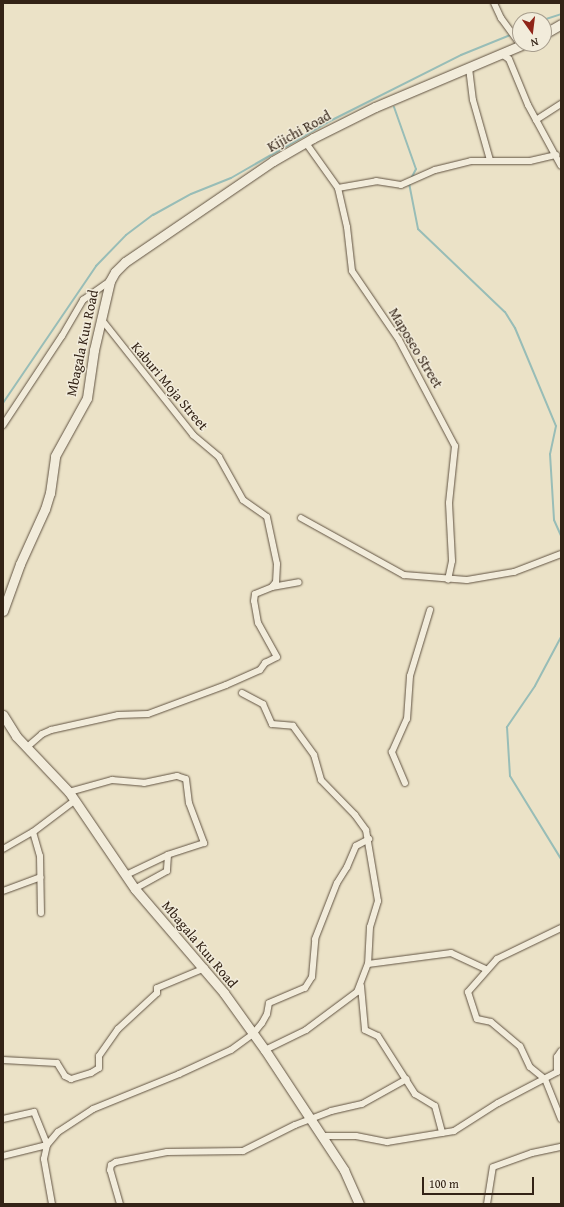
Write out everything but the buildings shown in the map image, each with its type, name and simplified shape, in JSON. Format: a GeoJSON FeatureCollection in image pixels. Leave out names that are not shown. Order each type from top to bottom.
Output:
{"type":"FeatureCollection","features":[{"type":"Feature","properties":{"kind":"street"},"geometry":{"type":"LineString","coordinates":[[494,3],[501,18],[512,32]]}},
{"type":"Feature","properties":{"kind":"street"},"geometry":{"type":"LineString","coordinates":[[552,29],[561,24]]}},
{"type":"Feature","properties":{"kind":"street","name":"Kijichi Road"},"geometry":{"type":"LineString","coordinates":[[110,281],[125,262],[273,161],[375,107],[512,50]]}},
{"type":"Feature","properties":{"kind":"street"},"geometry":{"type":"LineString","coordinates":[[503,54],[509,59],[536,120],[561,166]]}},
{"type":"Feature","properties":{"kind":"street"},"geometry":{"type":"LineString","coordinates":[[469,68],[474,100],[490,160]]}},
{"type":"Feature","properties":{"kind":"street"},"geometry":{"type":"LineString","coordinates":[[536,120],[561,104]]}},
{"type":"Feature","properties":{"kind":"street","name":"Maposeo Street"},"geometry":{"type":"LineString","coordinates":[[306,143],[338,188],[347,226],[348,259],[352,271],[399,340],[455,446],[449,503],[452,561],[448,580]]}},
{"type":"Feature","properties":{"kind":"street"},"geometry":{"type":"LineString","coordinates":[[338,188],[376,181],[401,185],[445,167],[490,160],[530,161],[556,155]]}},
{"type":"Feature","properties":{"kind":"street"},"geometry":{"type":"LineString","coordinates":[[3,425],[86,296],[110,281]]}},
{"type":"Feature","properties":{"kind":"street","name":"Mbagala Kuu Road"},"geometry":{"type":"LineString","coordinates":[[3,611],[20,564],[46,510],[55,456],[87,398],[94,350],[110,281]]}},
{"type":"Feature","properties":{"kind":"street","name":"Kaburi Moja Street"},"geometry":{"type":"LineString","coordinates":[[102,320],[192,435],[219,457],[243,500],[267,517],[277,564],[276,582],[272,587]]}},
{"type":"Feature","properties":{"kind":"street"},"geometry":{"type":"LineString","coordinates":[[301,518],[404,575],[448,580],[467,580],[514,572],[561,554]]}},
{"type":"Feature","properties":{"kind":"street"},"geometry":{"type":"LineString","coordinates":[[26,748],[42,734],[51,730],[118,715],[148,714],[226,685],[260,670],[265,663],[276,657],[258,623],[254,601],[255,594],[272,587],[299,582]]}},
{"type":"Feature","properties":{"kind":"street"},"geometry":{"type":"LineString","coordinates":[[405,782],[392,752],[407,719],[410,676],[430,610]]}},
{"type":"Feature","properties":{"kind":"street"},"geometry":{"type":"LineString","coordinates":[[242,693],[263,704],[272,724],[293,726],[314,755],[321,780],[356,815],[369,839],[378,901],[370,927],[368,964],[361,986],[365,1030],[378,1036],[407,1079],[415,1094],[435,1106],[442,1134]]}},
{"type":"Feature","properties":{"kind":"street","name":"Mbagala Kuu Road"},"geometry":{"type":"LineString","coordinates":[[3,715],[26,748],[69,792],[135,889],[205,968],[265,1050],[344,1170],[359,1204]]}},
{"type":"Feature","properties":{"kind":"street"},"geometry":{"type":"LineString","coordinates":[[69,792],[112,780],[144,783],[184,777],[189,803],[205,841],[196,847],[168,855],[126,875]]}},
{"type":"Feature","properties":{"kind":"street"},"geometry":{"type":"LineString","coordinates":[[3,849],[33,832],[74,800]]}},
{"type":"Feature","properties":{"kind":"street"},"geometry":{"type":"LineString","coordinates":[[33,832],[39,850],[41,913]]}},
{"type":"Feature","properties":{"kind":"street"},"geometry":{"type":"LineString","coordinates":[[3,1156],[47,1145],[58,1132],[93,1109],[180,1074],[231,1050],[253,1034],[266,1018],[269,1003],[296,994],[309,983],[312,977],[315,940],[337,883],[347,867],[356,846],[369,839]]}},
{"type":"Feature","properties":{"kind":"street"},"geometry":{"type":"LineString","coordinates":[[135,889],[167,871],[168,855]]}},
{"type":"Feature","properties":{"kind":"street"},"geometry":{"type":"LineString","coordinates":[[3,891],[41,876]]}},
{"type":"Feature","properties":{"kind":"street"},"geometry":{"type":"LineString","coordinates":[[561,928],[497,959],[486,969],[468,992],[477,1019],[491,1022],[520,1046],[530,1067],[545,1078],[561,1119]]}},
{"type":"Feature","properties":{"kind":"street"},"geometry":{"type":"LineString","coordinates":[[368,964],[451,953],[486,969]]}},
{"type":"Feature","properties":{"kind":"street"},"geometry":{"type":"LineString","coordinates":[[3,1060],[57,1063],[70,1078],[91,1073],[100,1068],[99,1056],[118,1029],[155,996],[157,988],[205,968]]}},
{"type":"Feature","properties":{"kind":"street"},"geometry":{"type":"LineString","coordinates":[[265,1050],[291,1039],[321,1020],[361,986]]}},
{"type":"Feature","properties":{"kind":"street"},"geometry":{"type":"LineString","coordinates":[[322,1136],[356,1136],[387,1142],[442,1134],[456,1130],[498,1103],[558,1072],[558,1057],[561,1051]]}},
{"type":"Feature","properties":{"kind":"street"},"geometry":{"type":"LineString","coordinates":[[120,1204],[111,1175],[113,1163],[167,1152],[243,1151],[310,1119],[357,1106],[407,1079]]}},
{"type":"Feature","properties":{"kind":"street"},"geometry":{"type":"LineString","coordinates":[[3,1119],[8,1120],[34,1112],[47,1145],[44,1169],[52,1204]]}},
{"type":"Feature","properties":{"kind":"street"},"geometry":{"type":"LineString","coordinates":[[487,1204],[493,1167],[532,1152],[561,1147]]}},
{"type":"Feature","properties":{"kind":"waterway"},"geometry":{"type":"LineString","coordinates":[[552,17],[561,14]]}},
{"type":"Feature","properties":{"kind":"waterway"},"geometry":{"type":"LineString","coordinates":[[3,403],[96,266],[126,235],[153,215],[191,194],[231,178],[330,121],[461,55],[512,34]]}},
{"type":"Feature","properties":{"kind":"waterway"},"geometry":{"type":"LineString","coordinates":[[394,107],[416,169],[411,179]]}},
{"type":"Feature","properties":{"kind":"waterway"},"geometry":{"type":"LineString","coordinates":[[409,183],[418,229],[505,312],[515,328],[556,426],[550,454],[554,520],[561,536]]}},
{"type":"Feature","properties":{"kind":"waterway"},"geometry":{"type":"LineString","coordinates":[[561,637],[535,686],[507,727],[510,776],[561,859]]}}]}
